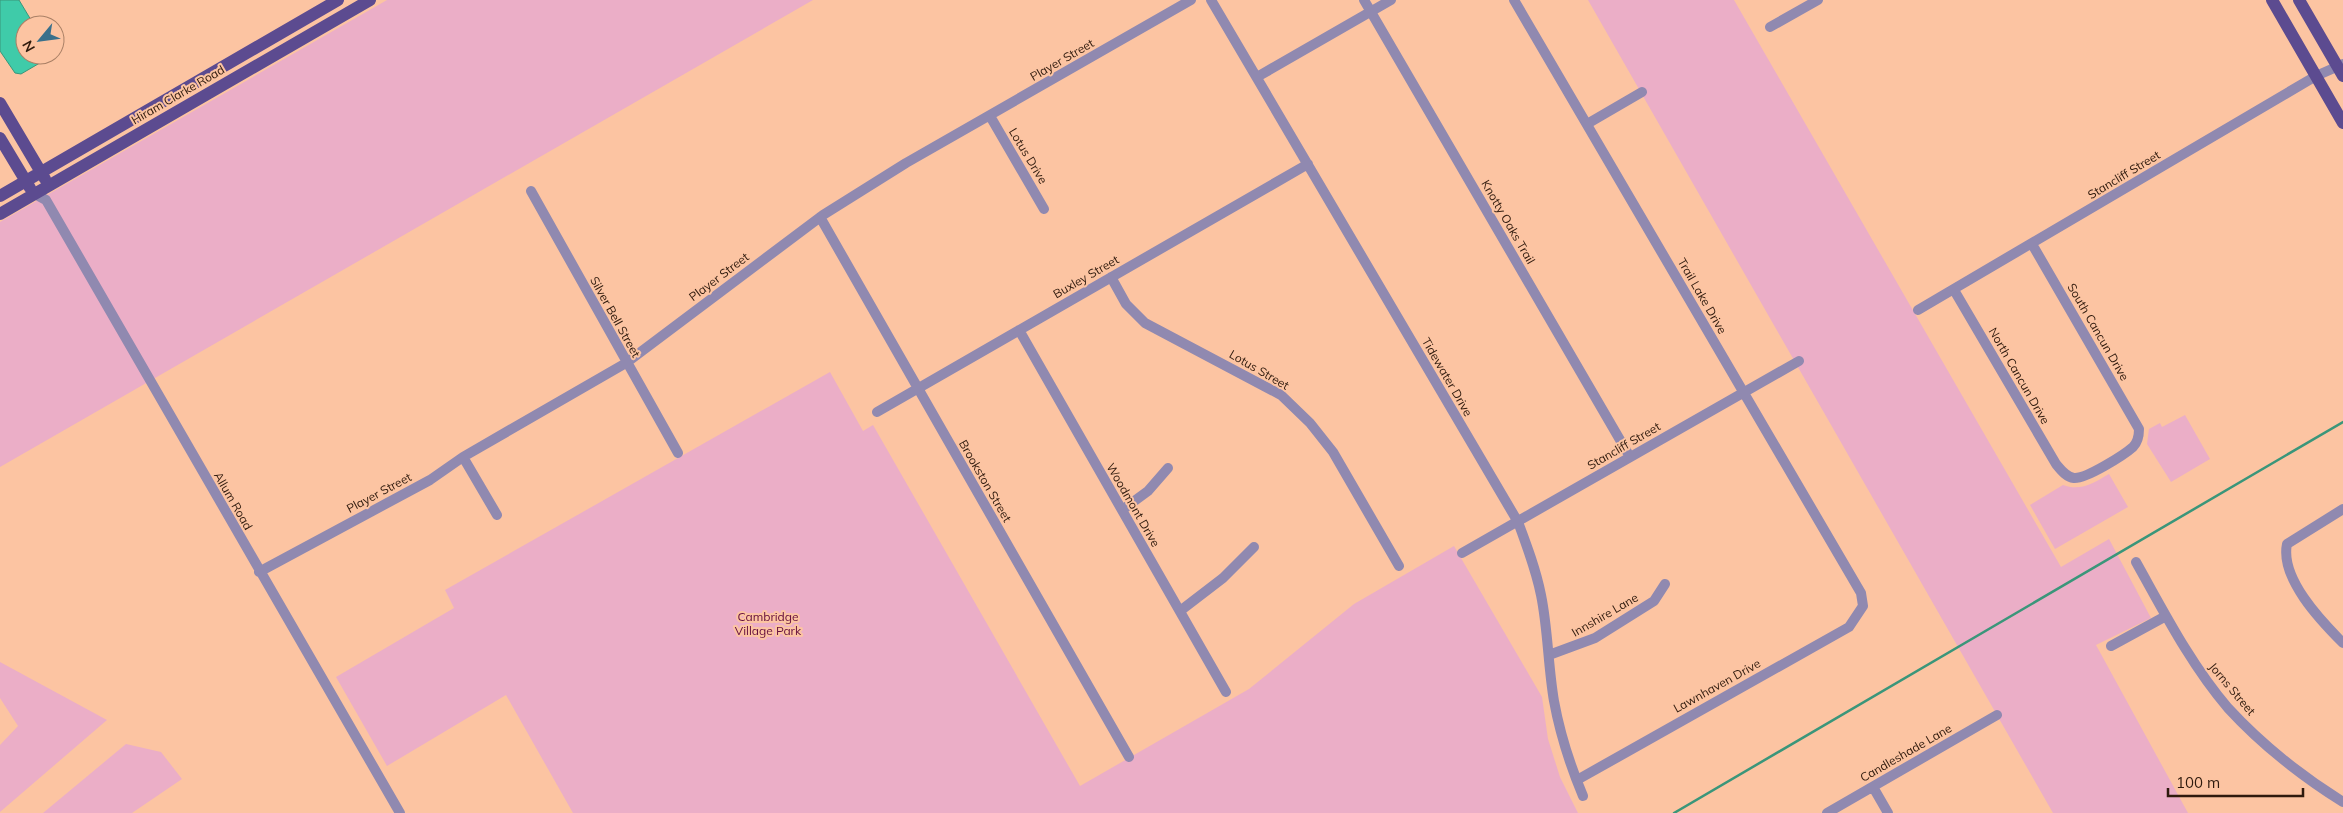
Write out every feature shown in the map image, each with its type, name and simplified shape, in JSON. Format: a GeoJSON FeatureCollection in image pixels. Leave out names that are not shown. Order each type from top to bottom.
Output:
{"type":"FeatureCollection","features":[{"type":"Feature","properties":{"kind":"main road","name":"Hiram Clarke Road"},"geometry":{"type":"LineString","coordinates":[[0,196],[338,0]]}},
{"type":"Feature","properties":{"kind":"main road","name":"Hiram Clarke Road"},"geometry":{"type":"LineString","coordinates":[[0,214],[40,197],[49,186],[370,0]]}},
{"type":"Feature","properties":{"kind":"main road"},"geometry":{"type":"LineString","coordinates":[[2272,0],[2343,123]]}},
{"type":"Feature","properties":{"kind":"main road"},"geometry":{"type":"LineString","coordinates":[[2299,0],[2341,69]]}},
{"type":"Feature","properties":{"kind":"main road"},"geometry":{"type":"LineString","coordinates":[[266,42],[274,56]]}},
{"type":"Feature","properties":{"kind":"main road"},"geometry":{"type":"LineString","coordinates":[[167,99],[175,113]]}},
{"type":"Feature","properties":{"kind":"main road"},"geometry":{"type":"LineString","coordinates":[[0,103],[49,186]]}},
{"type":"Feature","properties":{"kind":"main road"},"geometry":{"type":"LineString","coordinates":[[0,138],[25,181],[40,197]]}},
{"type":"Feature","properties":{"kind":"street","name":"Player Street"},"geometry":{"type":"LineString","coordinates":[[260,572],[430,480],[463,457],[626,363],[820,217],[906,163],[1191,0]]}},
{"type":"Feature","properties":{"kind":"street","name":"Tidewater Drive"},"geometry":{"type":"LineString","coordinates":[[1211,0],[1518,522],[1541,596],[1561,733],[1583,796]]}},
{"type":"Feature","properties":{"kind":"street","name":"Knotty Oaks Trail"},"geometry":{"type":"LineString","coordinates":[[1364,0],[1630,457]]}},
{"type":"Feature","properties":{"kind":"street"},"geometry":{"type":"LineString","coordinates":[[1257,76],[1391,0]]}},
{"type":"Feature","properties":{"kind":"street","name":"Trail Lake Drive"},"geometry":{"type":"LineString","coordinates":[[1514,0],[1861,593],[1863,606]]}},
{"type":"Feature","properties":{"kind":"street"},"geometry":{"type":"LineString","coordinates":[[1770,28],[1818,0]]}},
{"type":"Feature","properties":{"kind":"street","name":"Stancliff Street"},"geometry":{"type":"LineString","coordinates":[[1918,310],[2316,76],[2341,69]]}},
{"type":"Feature","properties":{"kind":"street"},"geometry":{"type":"LineString","coordinates":[[1587,124],[1642,92]]}},
{"type":"Feature","properties":{"kind":"street","name":"Lotus Drive"},"geometry":{"type":"LineString","coordinates":[[990,116],[1044,209]]}},
{"type":"Feature","properties":{"kind":"street","name":"Buxley Street"},"geometry":{"type":"LineString","coordinates":[[877,412],[1308,164]]}},
{"type":"Feature","properties":{"kind":"street","name":"Silver Bell Street"},"geometry":{"type":"LineString","coordinates":[[531,191],[678,453]]}},
{"type":"Feature","properties":{"kind":"street","name":"Allum Road"},"geometry":{"type":"LineString","coordinates":[[40,197],[400,813]]}},
{"type":"Feature","properties":{"kind":"street","name":"Brookston Street"},"geometry":{"type":"LineString","coordinates":[[820,217],[1129,757]]}},
{"type":"Feature","properties":{"kind":"street","name":"South Cancun Drive"},"geometry":{"type":"LineString","coordinates":[[2032,244],[2135,419],[2139,434],[2135,444],[2129,450],[2086,476],[2076,478],[2064,474]]}},
{"type":"Feature","properties":{"kind":"street","name":"Lotus Street"},"geometry":{"type":"LineString","coordinates":[[1111,277],[1126,304],[1145,323],[1281,395],[1310,424],[1333,452],[1398,566]]}},
{"type":"Feature","properties":{"kind":"street","name":"North Cancun Drive"},"geometry":{"type":"LineString","coordinates":[[1954,290],[2056,464],[2064,474]]}},
{"type":"Feature","properties":{"kind":"street","name":"Woodmont Drive"},"geometry":{"type":"LineString","coordinates":[[1019,330],[1226,692]]}},
{"type":"Feature","properties":{"kind":"street","name":"Stancliff Street"},"geometry":{"type":"LineString","coordinates":[[1462,553],[1798,361]]}},
{"type":"Feature","properties":{"kind":"street"},"geometry":{"type":"LineString","coordinates":[[463,457],[497,516]]}},
{"type":"Feature","properties":{"kind":"street"},"geometry":{"type":"LineString","coordinates":[[1122,510],[1148,491],[1168,468]]}},
{"type":"Feature","properties":{"kind":"street"},"geometry":{"type":"LineString","coordinates":[[2343,509],[2287,544],[2284,556],[2289,571],[2304,597],[2324,624],[2343,642]]}},
{"type":"Feature","properties":{"kind":"street"},"geometry":{"type":"LineString","coordinates":[[1180,611],[1223,578],[1254,547]]}},
{"type":"Feature","properties":{"kind":"street","name":"Jorns Street"},"geometry":{"type":"LineString","coordinates":[[2136,562],[2166,616],[2198,667],[2228,707],[2272,751],[2309,780],[2343,802]]}},
{"type":"Feature","properties":{"kind":"street","name":"Innshire Lane"},"geometry":{"type":"LineString","coordinates":[[1549,655],[1594,638],[1654,601],[1665,584]]}},
{"type":"Feature","properties":{"kind":"street","name":"Lawnhaven Drive"},"geometry":{"type":"LineString","coordinates":[[1577,780],[1849,627],[1863,606]]}},
{"type":"Feature","properties":{"kind":"street"},"geometry":{"type":"LineString","coordinates":[[2111,646],[2166,616]]}},
{"type":"Feature","properties":{"kind":"street","name":"Candleshade Lane"},"geometry":{"type":"LineString","coordinates":[[1827,813],[1997,715]]}},
{"type":"Feature","properties":{"kind":"street"},"geometry":{"type":"LineString","coordinates":[[1873,787],[1888,813]]}},
{"type":"Feature","properties":{"kind":"green space"},"geometry":{"type":"Polygon","coordinates":[[[387,0],[813,0],[0,467],[0,222],[387,0]]]}},
{"type":"Feature","properties":{"kind":"green space"},"geometry":{"type":"Polygon","coordinates":[[[1588,0],[1734,0],[2061,567],[2109,539],[2151,618],[2096,645],[2188,813],[2053,813],[1588,0]]]}},
{"type":"Feature","properties":{"kind":"green space","name":"Cambridge Village Park"},"geometry":{"type":"Polygon","coordinates":[[[830,372],[863,431],[873,425],[1080,786],[1249,689],[1354,604],[1454,546],[1542,697],[1548,739],[1560,777],[1578,813],[573,813],[506,695],[387,766],[336,677],[454,608],[445,590],[830,372]]]}},
{"type":"Feature","properties":{"kind":"green space"},"geometry":{"type":"Polygon","coordinates":[[[2185,415],[2210,459],[2171,482],[2147,444],[2149,429],[2160,423],[2162,427],[2185,415]]]}},
{"type":"Feature","properties":{"kind":"green space"},"geometry":{"type":"Polygon","coordinates":[[[2109,474],[2128,507],[2055,549],[2030,505],[2063,485],[2082,487],[2109,474]]]}},
{"type":"Feature","properties":{"kind":"green space"},"geometry":{"type":"Polygon","coordinates":[[[0,662],[107,720],[0,812],[0,745],[18,726],[0,698],[0,662]]]}},
{"type":"Feature","properties":{"kind":"green space"},"geometry":{"type":"Polygon","coordinates":[[[126,744],[161,752],[182,779],[132,813],[43,813],[126,744]]]}},
{"type":"Feature","properties":{"kind":"water"},"geometry":{"type":"Polygon","coordinates":[[[0,0],[19,0],[28,15],[15,15],[15,65],[36,65],[21,74],[15,73],[0,51],[0,0]]]}},
{"type":"Feature","properties":{"kind":"waterway"},"geometry":{"type":"LineString","coordinates":[[1674,813],[2343,422]]}}]}
